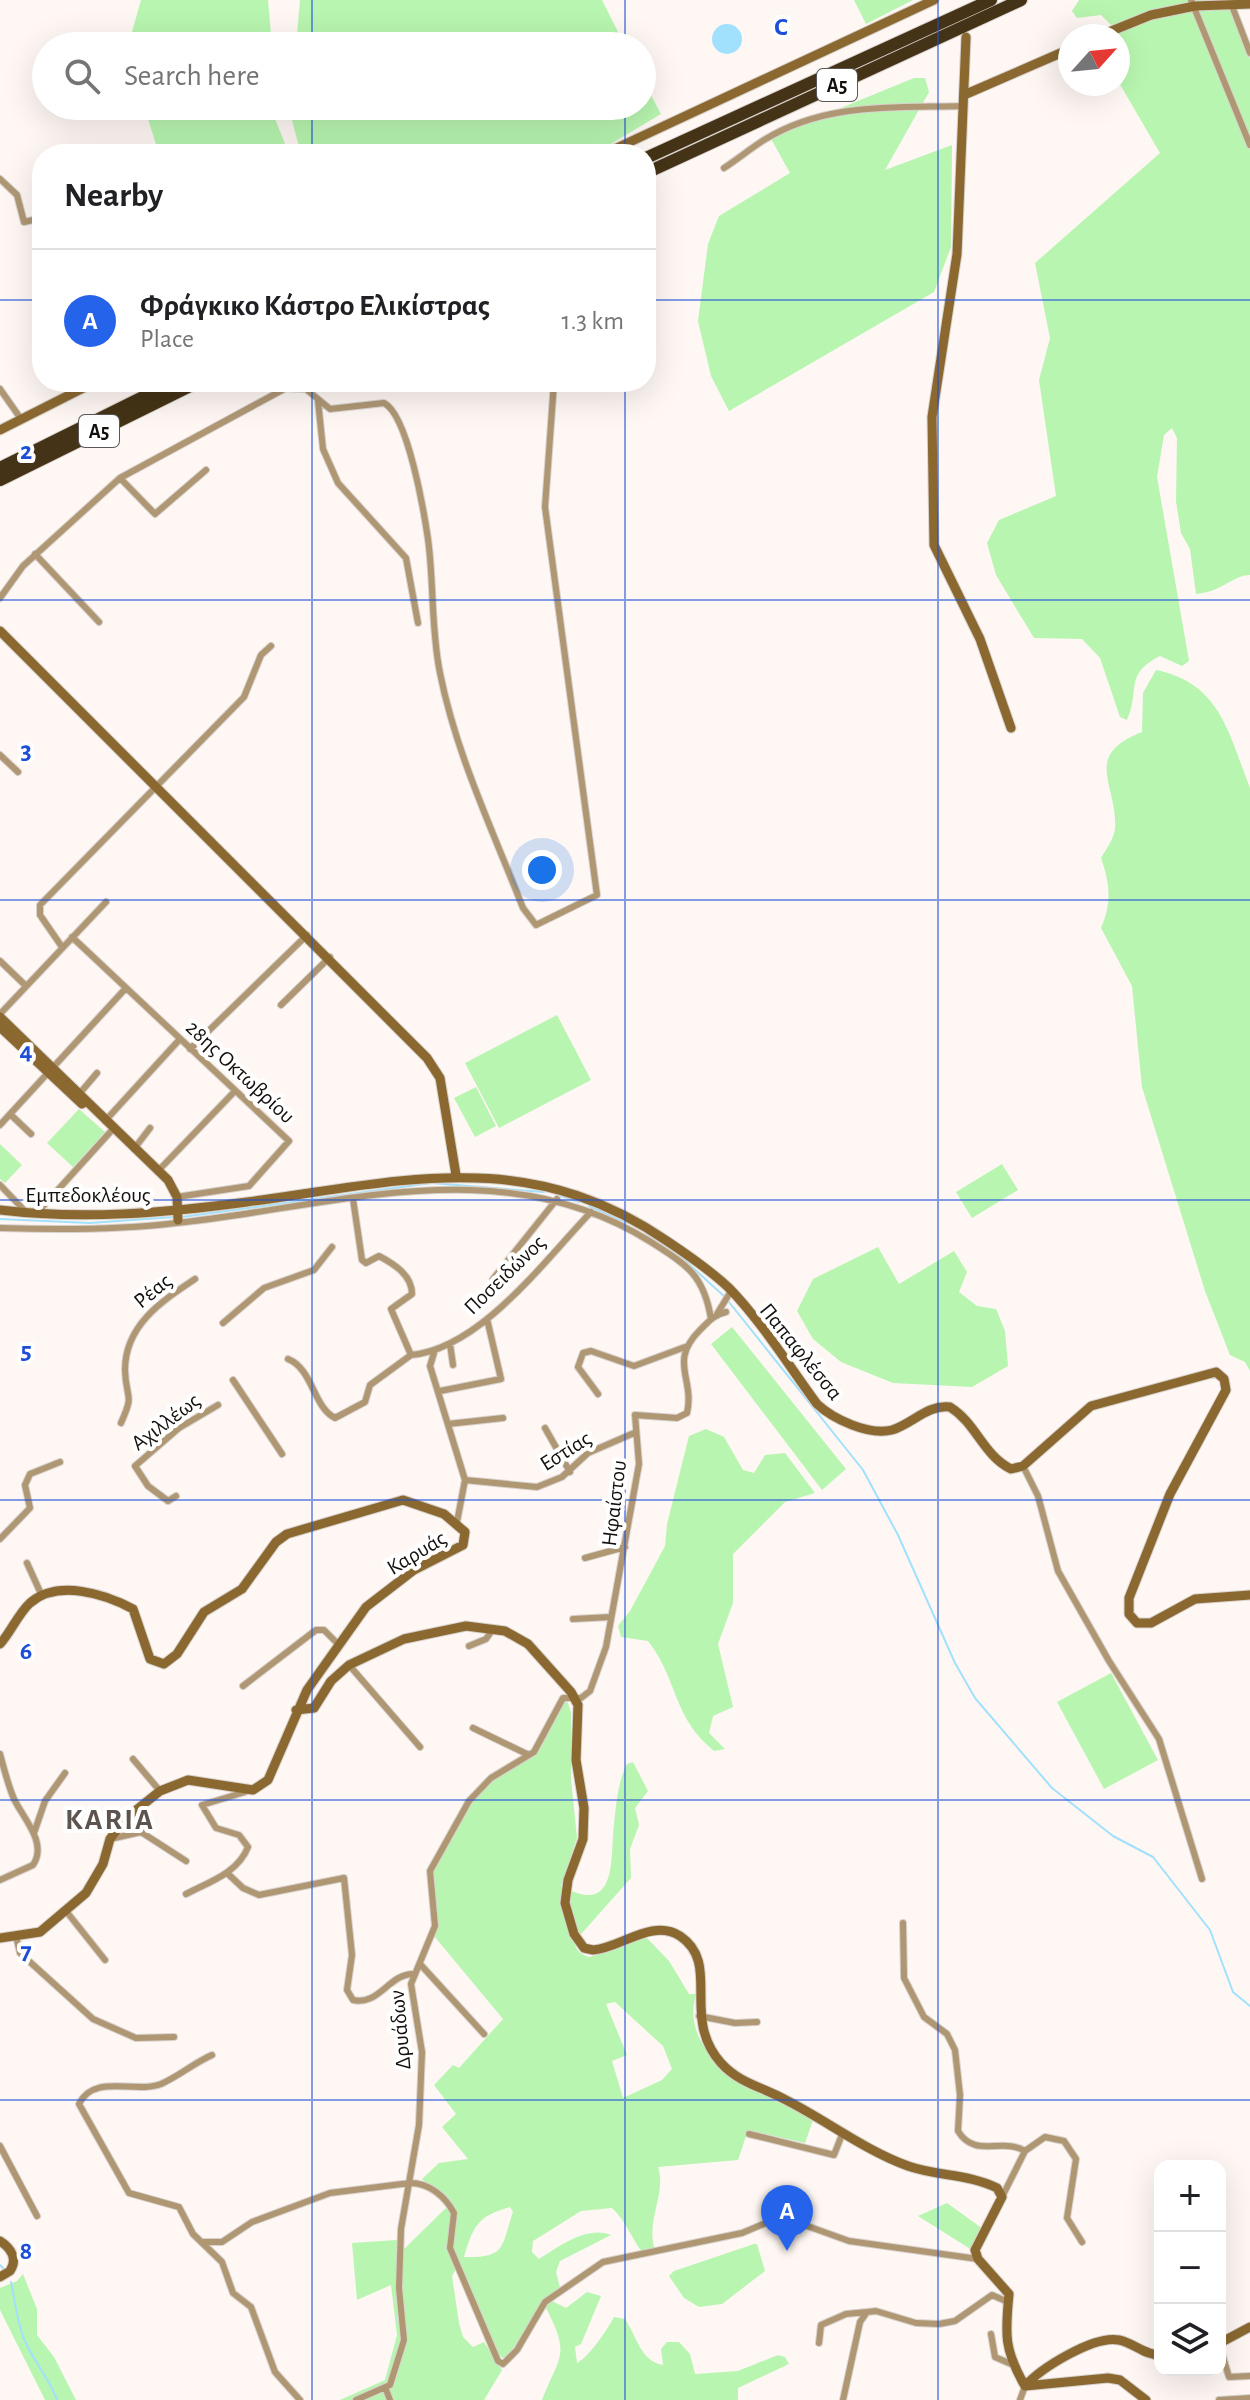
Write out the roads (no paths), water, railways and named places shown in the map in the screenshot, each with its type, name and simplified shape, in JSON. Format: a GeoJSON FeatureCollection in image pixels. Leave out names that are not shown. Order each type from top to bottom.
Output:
{"type":"FeatureCollection","features":[{"type":"Feature","properties":{"kind":"highway"},"geometry":{"type":"LineString","coordinates":[[861,58],[979,0]]}},
{"type":"Feature","properties":{"kind":"highway","name":"Α5"},"geometry":{"type":"LineString","coordinates":[[656,153],[991,0]]}},
{"type":"Feature","properties":{"kind":"highway","name":"Α5"},"geometry":{"type":"LineString","coordinates":[[656,168],[1021,0]]}},
{"type":"Feature","properties":{"kind":"highway","name":"Α5"},"geometry":{"type":"LineString","coordinates":[[0,468],[153,392]]}},
{"type":"Feature","properties":{"kind":"highway","name":"Α5"},"geometry":{"type":"LineString","coordinates":[[0,480],[178,392]]}},
{"type":"Feature","properties":{"kind":"street"},"geometry":{"type":"LineString","coordinates":[[625,144],[934,0]]}},
{"type":"Feature","properties":{"kind":"street"},"geometry":{"type":"LineString","coordinates":[[1193,3],[1250,145]]}},
{"type":"Feature","properties":{"kind":"street"},"geometry":{"type":"LineString","coordinates":[[1129,24],[1193,3],[1250,4]]}},
{"type":"Feature","properties":{"kind":"street"},"geometry":{"type":"LineString","coordinates":[[1232,6],[1250,53]]}},
{"type":"Feature","properties":{"kind":"street"},"geometry":{"type":"LineString","coordinates":[[966,37],[957,254],[932,417],[934,545],[980,639],[1011,728]]}},
{"type":"Feature","properties":{"kind":"street"},"geometry":{"type":"LineString","coordinates":[[724,168],[764,140],[801,122],[853,108],[963,101],[1058,55]]}},
{"type":"Feature","properties":{"kind":"street"},"geometry":{"type":"LineString","coordinates":[[0,179],[17,195],[24,222],[32,220]]}},
{"type":"Feature","properties":{"kind":"street"},"geometry":{"type":"LineString","coordinates":[[0,389],[21,419]]}},
{"type":"Feature","properties":{"kind":"street"},"geometry":{"type":"LineString","coordinates":[[0,430],[75,392]]}},
{"type":"Feature","properties":{"kind":"street"},"geometry":{"type":"LineString","coordinates":[[0,598],[35,554],[120,478],[277,392]]}},
{"type":"Feature","properties":{"kind":"street"},"geometry":{"type":"LineString","coordinates":[[307,392],[338,410],[372,401],[389,405],[402,432],[423,505],[434,590],[439,669],[453,727],[523,908],[536,925],[597,895],[545,507],[553,392]]}},
{"type":"Feature","properties":{"kind":"street"},"geometry":{"type":"LineString","coordinates":[[318,401],[323,449],[338,483],[406,558],[418,623]]}},
{"type":"Feature","properties":{"kind":"street"},"geometry":{"type":"LineString","coordinates":[[120,478],[155,514],[206,470]]}},
{"type":"Feature","properties":{"kind":"street"},"geometry":{"type":"LineString","coordinates":[[35,554],[99,622]]}},
{"type":"Feature","properties":{"kind":"street"},"geometry":{"type":"LineString","coordinates":[[0,631],[330,957],[435,1068],[440,1078],[456,1175]]}},
{"type":"Feature","properties":{"kind":"street"},"geometry":{"type":"LineString","coordinates":[[62,947],[40,915],[40,905],[244,697],[261,655],[271,646]]}},
{"type":"Feature","properties":{"kind":"street"},"geometry":{"type":"LineString","coordinates":[[0,755],[18,772]]}},
{"type":"Feature","properties":{"kind":"street"},"geometry":{"type":"LineString","coordinates":[[106,902],[0,1016],[51,1070],[170,1183],[177,1197],[178,1215]]}},
{"type":"Feature","properties":{"kind":"street"},"geometry":{"type":"LineString","coordinates":[[190,1049],[307,935]]}},
{"type":"Feature","properties":{"kind":"street","name":"28ης Οκτωβρίου"},"geometry":{"type":"LineString","coordinates":[[72,937],[289,1141],[249,1186],[177,1197]]}},
{"type":"Feature","properties":{"kind":"street"},"geometry":{"type":"LineString","coordinates":[[281,1005],[330,957]]}},
{"type":"Feature","properties":{"kind":"street"},"geometry":{"type":"LineString","coordinates":[[0,961],[26,986]]}},
{"type":"Feature","properties":{"kind":"street"},"geometry":{"type":"LineString","coordinates":[[0,1125],[126,988]]}},
{"type":"Feature","properties":{"kind":"street"},"geometry":{"type":"LineString","coordinates":[[0,1027],[80,1093],[105,1121]]}},
{"type":"Feature","properties":{"kind":"street"},"geometry":{"type":"LineString","coordinates":[[105,1121],[180,1039]]}},
{"type":"Feature","properties":{"kind":"street"},"geometry":{"type":"LineString","coordinates":[[80,1093],[97,1073]]}},
{"type":"Feature","properties":{"kind":"street"},"geometry":{"type":"LineString","coordinates":[[158,1171],[235,1091]]}},
{"type":"Feature","properties":{"kind":"street"},"geometry":{"type":"LineString","coordinates":[[10,1114],[31,1134]]}},
{"type":"Feature","properties":{"kind":"street"},"geometry":{"type":"LineString","coordinates":[[134,1149],[150,1128]]}},
{"type":"Feature","properties":{"kind":"street"},"geometry":{"type":"LineString","coordinates":[[0,1185],[32,1214],[113,1129]]}},
{"type":"Feature","properties":{"kind":"street","name":"Παπαφλέσσα"},"geometry":{"type":"LineString","coordinates":[[178,1215],[456,1175],[538,1183],[585,1196],[630,1215],[701,1264],[730,1293],[817,1404],[832,1417],[882,1431],[892,1430],[934,1409],[950,1407],[962,1416],[996,1460],[1011,1469],[1023,1466]]}},
{"type":"Feature","properties":{"kind":"street"},"geometry":{"type":"LineString","coordinates":[[0,1228],[119,1229],[450,1187],[519,1192],[557,1199],[637,1234],[693,1273],[718,1315]]}},
{"type":"Feature","properties":{"kind":"street"},"geometry":{"type":"LineString","coordinates":[[353,1199],[361,1259],[366,1263],[375,1256],[380,1257],[411,1282],[412,1294],[391,1309],[411,1355]]}},
{"type":"Feature","properties":{"kind":"street"},"geometry":{"type":"LineString","coordinates":[[493,1279],[557,1199]]}},
{"type":"Feature","properties":{"kind":"street","name":"Εμπεδοκλέους"},"geometry":{"type":"LineString","coordinates":[[0,1210],[32,1214],[178,1215]]}},
{"type":"Feature","properties":{"kind":"street","name":"Ποσειδώνος"},"geometry":{"type":"LineString","coordinates":[[434,1353],[487,1319],[591,1212]]}},
{"type":"Feature","properties":{"kind":"street"},"geometry":{"type":"LineString","coordinates":[[223,1323],[264,1288],[315,1270],[332,1247]]}},
{"type":"Feature","properties":{"kind":"street","name":"Ρέας"},"geometry":{"type":"LineString","coordinates":[[121,1423],[131,1402],[126,1385],[126,1362],[137,1326],[157,1306],[195,1279]]}},
{"type":"Feature","properties":{"kind":"street"},"geometry":{"type":"LineString","coordinates":[[598,1394],[578,1367],[583,1353],[591,1351],[634,1366],[685,1347],[718,1315],[730,1293]]}},
{"type":"Feature","properties":{"kind":"street"},"geometry":{"type":"LineString","coordinates":[[440,1391],[501,1379],[487,1319]]}},
{"type":"Feature","properties":{"kind":"street"},"geometry":{"type":"LineString","coordinates":[[450,1344],[453,1365]]}},
{"type":"Feature","properties":{"kind":"street","name":"Ηφαίστου"},"geometry":{"type":"LineString","coordinates":[[573,1696],[583,1697],[592,1689],[611,1617],[639,1464],[634,1433],[635,1415],[677,1418],[687,1413],[683,1361],[685,1347]]}},
{"type":"Feature","properties":{"kind":"street"},"geometry":{"type":"LineString","coordinates":[[288,1359],[299,1365],[327,1413],[336,1418],[365,1402],[370,1385],[411,1355],[434,1353],[430,1366],[465,1480],[457,1522]]}},
{"type":"Feature","properties":{"kind":"street"},"geometry":{"type":"LineString","coordinates":[[1202,1879],[1159,1739],[1109,1661],[1058,1571],[1038,1496],[1023,1466],[1091,1406],[1216,1372],[1224,1379],[1226,1390],[1170,1494],[1129,1598],[1128,1609],[1137,1623],[1147,1624],[1195,1599],[1250,1595]]}},
{"type":"Feature","properties":{"kind":"street"},"geometry":{"type":"LineString","coordinates":[[233,1380],[282,1454]]}},
{"type":"Feature","properties":{"kind":"street","name":"Αχιλλέως"},"geometry":{"type":"LineString","coordinates":[[176,1496],[168,1501],[148,1486],[135,1466],[174,1431],[218,1405]]}},
{"type":"Feature","properties":{"kind":"street"},"geometry":{"type":"LineString","coordinates":[[448,1424],[503,1418]]}},
{"type":"Feature","properties":{"kind":"street"},"geometry":{"type":"LineString","coordinates":[[545,1428],[570,1472]]}},
{"type":"Feature","properties":{"kind":"street","name":"Εστίας"},"geometry":{"type":"LineString","coordinates":[[465,1480],[530,1487],[570,1472],[588,1453],[634,1433]]}},
{"type":"Feature","properties":{"kind":"street"},"geometry":{"type":"LineString","coordinates":[[0,1540],[30,1508],[25,1485],[30,1474],[60,1462]]}},
{"type":"Feature","properties":{"kind":"street","name":"Καρυάς"},"geometry":{"type":"LineString","coordinates":[[42,1596],[72,1590],[115,1600],[133,1609],[150,1659],[161,1664],[174,1657],[204,1612],[242,1589],[283,1536],[403,1500],[457,1522],[465,1532],[463,1545],[414,1570],[373,1601],[338,1644],[296,1710],[268,1780],[253,1790]]}},
{"type":"Feature","properties":{"kind":"street"},"geometry":{"type":"LineString","coordinates":[[585,1558],[625,1547]]}},
{"type":"Feature","properties":{"kind":"street"},"geometry":{"type":"LineString","coordinates":[[0,1644],[26,1608],[42,1596],[27,1563]]}},
{"type":"Feature","properties":{"kind":"street"},"geometry":{"type":"LineString","coordinates":[[573,1619],[611,1617]]}},
{"type":"Feature","properties":{"kind":"street"},"geometry":{"type":"LineString","coordinates":[[296,1710],[306,1711],[315,1707],[331,1681],[349,1665],[404,1639],[455,1627],[511,1633],[528,1644],[573,1696],[578,1708],[576,1766],[584,1827],[582,1843],[566,1891],[572,1929],[582,1946],[593,1950],[657,1930],[680,1936],[692,1948],[700,1964],[699,2016],[709,2047],[733,2074],[911,2167],[989,2184],[1002,2197]]}},
{"type":"Feature","properties":{"kind":"street"},"geometry":{"type":"LineString","coordinates":[[469,1646],[486,1639],[493,1629]]}},
{"type":"Feature","properties":{"kind":"street"},"geometry":{"type":"LineString","coordinates":[[243,1686],[316,1630],[324,1630],[338,1644]]}},
{"type":"Feature","properties":{"kind":"street"},"geometry":{"type":"LineString","coordinates":[[349,1665],[420,1747]]}},
{"type":"Feature","properties":{"kind":"street","name":"Δρυάδων"},"geometry":{"type":"LineString","coordinates":[[385,2387],[393,2380],[404,2340],[399,2288],[400,2239],[419,2125],[422,2052],[411,1988],[413,1974],[435,1926],[429,1880],[435,1860],[477,1791],[529,1755],[541,1742],[563,1698],[573,1696]]}},
{"type":"Feature","properties":{"kind":"street"},"geometry":{"type":"LineString","coordinates":[[473,1728],[529,1755]]}},
{"type":"Feature","properties":{"kind":"street"},"geometry":{"type":"LineString","coordinates":[[0,1754],[13,1797],[34,1833]]}},
{"type":"Feature","properties":{"kind":"street"},"geometry":{"type":"LineString","coordinates":[[133,1759],[160,1791]]}},
{"type":"Feature","properties":{"kind":"street"},"geometry":{"type":"LineString","coordinates":[[0,1880],[35,1862],[34,1833],[45,1801],[65,1773]]}},
{"type":"Feature","properties":{"kind":"street"},"geometry":{"type":"LineString","coordinates":[[0,1938],[40,1932],[86,1893],[103,1864],[110,1839],[125,1819],[160,1791],[188,1780],[253,1790]]}},
{"type":"Feature","properties":{"kind":"street"},"geometry":{"type":"LineString","coordinates":[[186,1894],[227,1873],[244,1859],[248,1847],[239,1835],[216,1828],[202,1805],[253,1790]]}},
{"type":"Feature","properties":{"kind":"street"},"geometry":{"type":"LineString","coordinates":[[110,1839],[141,1832],[186,1861]]}},
{"type":"Feature","properties":{"kind":"street"},"geometry":{"type":"LineString","coordinates":[[227,1873],[243,1888],[259,1895],[344,1878],[352,1955],[347,1990],[350,1999],[370,2000],[404,1975],[413,1974]]}},
{"type":"Feature","properties":{"kind":"street"},"geometry":{"type":"LineString","coordinates":[[66,1911],[105,1960]]}},
{"type":"Feature","properties":{"kind":"street"},"geometry":{"type":"LineString","coordinates":[[903,1923],[904,1978],[924,2017],[947,2034],[955,2050],[960,2095],[958,2131],[967,2142],[977,2147],[1013,2145],[1025,2151]]}},
{"type":"Feature","properties":{"kind":"street"},"geometry":{"type":"LineString","coordinates":[[16,1936],[20,1953],[93,2019],[136,2038],[174,2037]]}},
{"type":"Feature","properties":{"kind":"street"},"geometry":{"type":"LineString","coordinates":[[420,1964],[484,2034]]}},
{"type":"Feature","properties":{"kind":"street"},"geometry":{"type":"LineString","coordinates":[[699,2016],[735,2023],[757,2022]]}},
{"type":"Feature","properties":{"kind":"street"},"geometry":{"type":"LineString","coordinates":[[212,2055],[160,2084],[142,2089],[99,2087],[83,2096],[79,2104],[129,2193],[179,2207],[202,2242],[222,2262],[233,2293],[251,2307],[275,2372],[300,2400]]}},
{"type":"Feature","properties":{"kind":"street"},"geometry":{"type":"LineString","coordinates":[[749,2134],[834,2155],[843,2132]]}},
{"type":"Feature","properties":{"kind":"street"},"geometry":{"type":"LineString","coordinates":[[1025,2386],[1011,2364],[1005,2337],[1008,2302],[1005,2285],[978,2259],[975,2250],[1025,2151],[1042,2138],[1053,2136],[1064,2141],[1075,2154],[1067,2218],[1082,2242]]}},
{"type":"Feature","properties":{"kind":"street"},"geometry":{"type":"LineString","coordinates":[[0,2146],[37,2216]]}},
{"type":"Feature","properties":{"kind":"street"},"geometry":{"type":"LineString","coordinates":[[202,2242],[222,2242],[252,2222],[330,2193],[410,2183],[430,2188],[452,2209],[451,2251],[498,2361],[503,2364],[517,2350],[545,2302],[603,2262],[742,2233],[773,2220],[785,2218],[849,2241],[978,2259]]}},
{"type":"Feature","properties":{"kind":"street"},"geometry":{"type":"LineString","coordinates":[[0,2241],[10,2250],[14,2260],[11,2270],[0,2277]]}},
{"type":"Feature","properties":{"kind":"street"},"geometry":{"type":"LineString","coordinates":[[819,2343],[821,2325],[846,2314],[867,2312],[930,2325],[955,2321],[992,2295],[1008,2302]]}},
{"type":"Feature","properties":{"kind":"street"},"geometry":{"type":"LineString","coordinates":[[843,2400],[860,2322],[867,2312]]}},
{"type":"Feature","properties":{"kind":"street"},"geometry":{"type":"LineString","coordinates":[[1226,2341],[1250,2327]]}},
{"type":"Feature","properties":{"kind":"street"},"geometry":{"type":"LineString","coordinates":[[991,2334],[995,2357],[1011,2364]]}},
{"type":"Feature","properties":{"kind":"street"},"geometry":{"type":"LineString","coordinates":[[1020,2400],[1025,2386],[1040,2369],[1105,2340],[1123,2341],[1154,2354]]}},
{"type":"Feature","properties":{"kind":"street"},"geometry":{"type":"LineString","coordinates":[[1226,2366],[1229,2377],[1250,2376]]}},
{"type":"Feature","properties":{"kind":"street"},"geometry":{"type":"LineString","coordinates":[[1025,2386],[1108,2378],[1128,2385],[1146,2400]]}},
{"type":"Feature","properties":{"kind":"street"},"geometry":{"type":"LineString","coordinates":[[356,2400],[385,2387],[390,2400]]}},
{"type":"Feature","properties":{"kind":"street"},"geometry":{"type":"LineString","coordinates":[[1219,2400],[1250,2398]]}},
{"type":"Feature","properties":{"kind":"water"},"geometry":{"type":"Polygon","coordinates":[[[727,24],[738,28],[742,39],[738,50],[727,54],[716,50],[712,39],[716,28],[727,24]]]}},
{"type":"Feature","properties":{"kind":"waterway"},"geometry":{"type":"LineString","coordinates":[[182,1217],[431,1183],[544,1192]]}},
{"type":"Feature","properties":{"kind":"waterway"},"geometry":{"type":"LineString","coordinates":[[555,1194],[579,1202]]}},
{"type":"Feature","properties":{"kind":"waterway"},"geometry":{"type":"LineString","coordinates":[[589,1206],[626,1223]]}},
{"type":"Feature","properties":{"kind":"waterway"},"geometry":{"type":"LineString","coordinates":[[0,1219],[90,1223],[175,1217]]}},
{"type":"Feature","properties":{"kind":"waterway"},"geometry":{"type":"LineString","coordinates":[[646,1234],[681,1257],[725,1297]]}},
{"type":"Feature","properties":{"kind":"waterway"},"geometry":{"type":"LineString","coordinates":[[729,1302],[863,1470],[898,1535],[955,1663],[975,1698],[1052,1788],[1113,1836],[1153,1857],[1210,1930],[1233,1992],[1250,2006]]}},
{"type":"Feature","properties":{"kind":"waterway"},"geometry":{"type":"LineString","coordinates":[[0,2265],[6,2271]]}},
{"type":"Feature","properties":{"kind":"waterway"},"geometry":{"type":"LineString","coordinates":[[11,2282],[24,2339],[57,2400]]}},
{"type":"Feature","properties":{"kind":"place","name":"Φράγκικο Κάστρο Ελικίστρας"},"geometry":{"type":"Point","coordinates":[787,2251]}},
{"type":"Feature","properties":{"kind":"district","name":"KARIA"},"geometry":{"type":"Point","coordinates":[110,1819]}}]}
